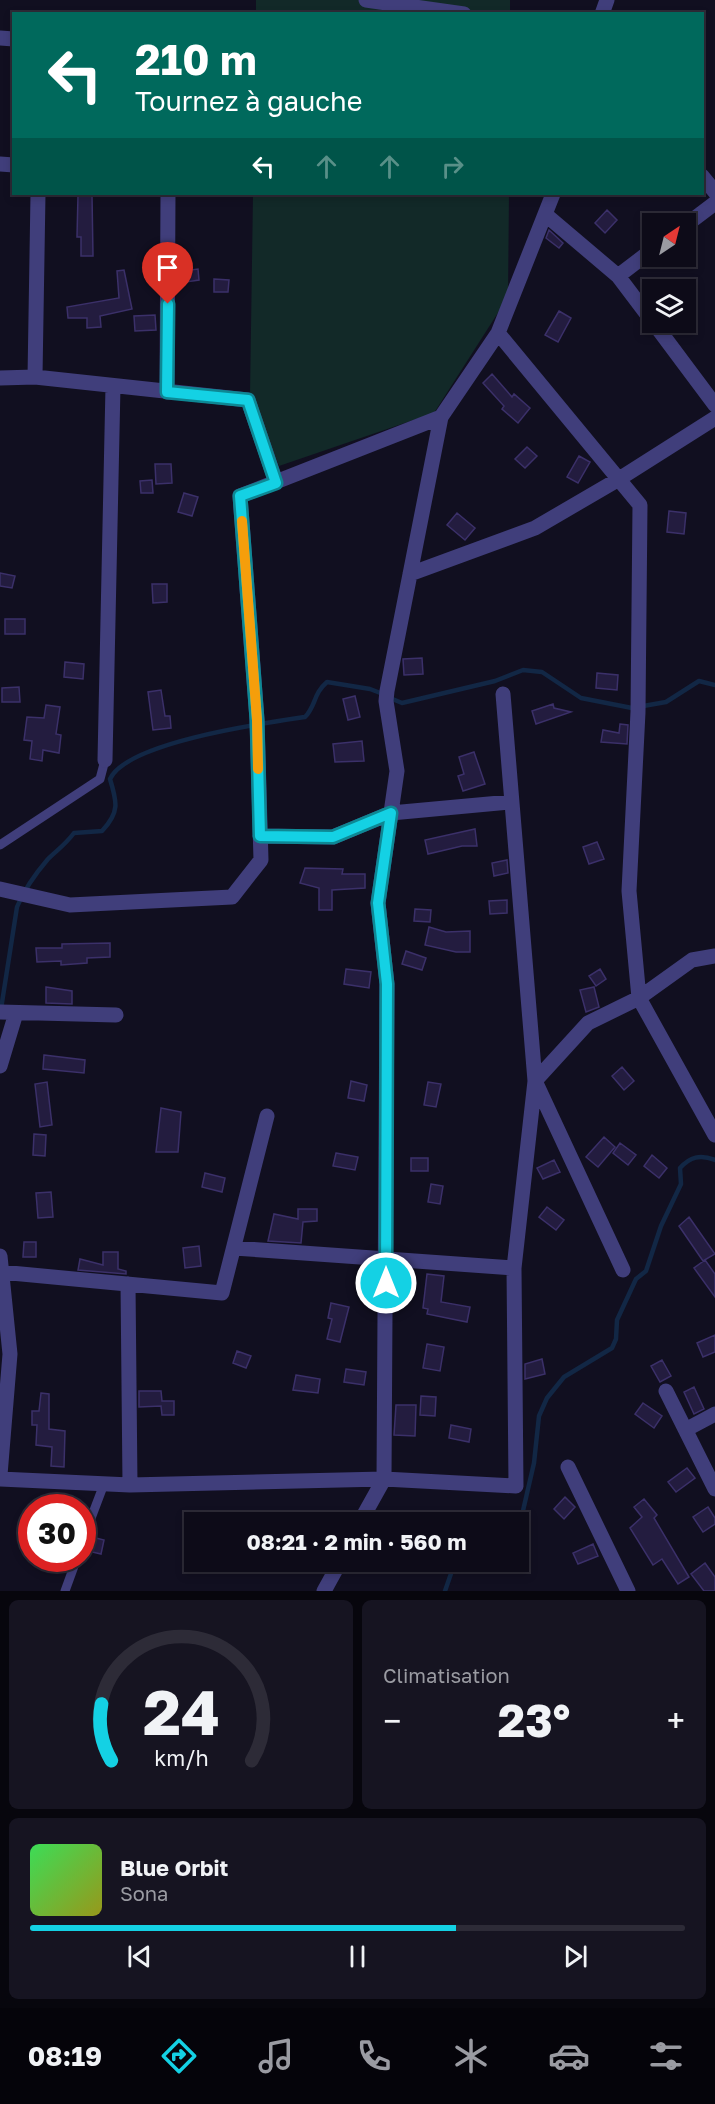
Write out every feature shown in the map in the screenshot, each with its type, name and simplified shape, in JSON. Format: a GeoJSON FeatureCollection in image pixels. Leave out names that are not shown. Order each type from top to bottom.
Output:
{"type":"FeatureCollection","features":[{"type":"Feature","properties":{"kind":"street"},"geometry":{"type":"LineString","coordinates":[[366,0],[450,12]]}},
{"type":"Feature","properties":{"kind":"street"},"geometry":{"type":"LineString","coordinates":[[704,178],[715,192]]}},
{"type":"Feature","properties":{"kind":"street"},"geometry":{"type":"LineString","coordinates":[[35,377],[38,195]]}},
{"type":"Feature","properties":{"kind":"street"},"geometry":{"type":"LineString","coordinates":[[167,392],[168,195]]}},
{"type":"Feature","properties":{"kind":"street"},"geometry":{"type":"LineString","coordinates":[[366,1512],[384,1479],[387,984],[378,903],[396,771],[387,696],[441,417],[498,333],[553,195]]}},
{"type":"Feature","properties":{"kind":"street"},"geometry":{"type":"LineString","coordinates":[[696,217],[715,203]]}},
{"type":"Feature","properties":{"kind":"street"},"geometry":{"type":"LineString","coordinates":[[546,215],[618,276],[642,308]]}},
{"type":"Feature","properties":{"kind":"street"},"geometry":{"type":"LineString","coordinates":[[618,276],[642,258]]}},
{"type":"Feature","properties":{"kind":"street"},"geometry":{"type":"LineString","coordinates":[[498,333],[640,505],[638,708],[629,891],[639,998],[715,1135]]}},
{"type":"Feature","properties":{"kind":"street"},"geometry":{"type":"LineString","coordinates":[[661,333],[715,405]]}},
{"type":"Feature","properties":{"kind":"street"},"geometry":{"type":"LineString","coordinates":[[0,378],[35,377],[248,400],[276,483]]}},
{"type":"Feature","properties":{"kind":"street"},"geometry":{"type":"LineString","coordinates":[[105,760],[113,386]]}},
{"type":"Feature","properties":{"kind":"street"},"geometry":{"type":"LineString","coordinates":[[0,889],[70,905],[232,897],[261,860],[257,724],[240,496],[441,417]]}},
{"type":"Feature","properties":{"kind":"street"},"geometry":{"type":"LineString","coordinates":[[410,574],[536,528],[715,418]]}},
{"type":"Feature","properties":{"kind":"street"},"geometry":{"type":"LineString","coordinates":[[0,1256],[10,1354],[0,1477],[130,1485],[384,1479],[516,1486],[514,1269],[535,1081],[503,694]]}},
{"type":"Feature","properties":{"kind":"street"},"geometry":{"type":"LineString","coordinates":[[260,836],[333,837],[391,813],[511,802]]}},
{"type":"Feature","properties":{"kind":"street"},"geometry":{"type":"LineString","coordinates":[[535,1081],[588,1023],[639,998],[692,960],[715,956]]}},
{"type":"Feature","properties":{"kind":"street"},"geometry":{"type":"LineString","coordinates":[[0,1066],[7,1012],[116,1015]]}},
{"type":"Feature","properties":{"kind":"street"},"geometry":{"type":"LineString","coordinates":[[535,1081],[623,1270]]}},
{"type":"Feature","properties":{"kind":"street"},"geometry":{"type":"LineString","coordinates":[[1,1272],[222,1293],[267,1116]]}},
{"type":"Feature","properties":{"kind":"street"},"geometry":{"type":"LineString","coordinates":[[234,1248],[386,1262],[514,1269]]}},
{"type":"Feature","properties":{"kind":"street"},"geometry":{"type":"LineString","coordinates":[[128,1284],[130,1485]]}},
{"type":"Feature","properties":{"kind":"street"},"geometry":{"type":"LineString","coordinates":[[666,1391],[715,1489]]}},
{"type":"Feature","properties":{"kind":"street"},"geometry":{"type":"LineString","coordinates":[[687,1429],[715,1414]]}},
{"type":"Feature","properties":{"kind":"street"},"geometry":{"type":"LineString","coordinates":[[568,1467],[628,1591]]}},
{"type":"Feature","properties":{"kind":"street"},"geometry":{"type":"LineString","coordinates":[[324,1591],[334,1572]]}},
{"type":"Feature","properties":{"kind":"lane"},"geometry":{"type":"LineString","coordinates":[[0,844],[100,779],[105,760]]}},
{"type":"Feature","properties":{"kind":"lane"},"geometry":{"type":"LineString","coordinates":[[96,1505],[104,1484]]}},
{"type":"Feature","properties":{"kind":"lane"},"geometry":{"type":"LineString","coordinates":[[65,1591],[71,1572]]}},
{"type":"Feature","properties":{"kind":"green space"},"geometry":{"type":"Polygon","coordinates":[[[256,0],[510,0],[510,12],[256,12],[256,0]]]}},
{"type":"Feature","properties":{"kind":"green space"},"geometry":{"type":"Polygon","coordinates":[[[253,195],[509,195],[508,297],[434,413],[279,466],[250,395],[253,195]]]}},
{"type":"Feature","properties":{"kind":"building"},"geometry":{"type":"Polygon","coordinates":[[[78,195],[92,195],[93,256],[81,256],[81,237],[77,237],[78,195]]]}},
{"type":"Feature","properties":{"kind":"building"},"geometry":{"type":"Polygon","coordinates":[[[607,210],[617,220],[605,233],[595,223],[607,210]]]}},
{"type":"Feature","properties":{"kind":"building"},"geometry":{"type":"Polygon","coordinates":[[[549,230],[563,243],[559,248],[546,238],[549,230]]]}},
{"type":"Feature","properties":{"kind":"building"},"geometry":{"type":"Polygon","coordinates":[[[198,269],[199,280],[186,282],[184,271],[198,269]]]}},
{"type":"Feature","properties":{"kind":"building"},"geometry":{"type":"Polygon","coordinates":[[[124,270],[132,309],[100,316],[101,327],[87,328],[87,318],[68,318],[67,307],[119,298],[117,271],[124,270]]]}},
{"type":"Feature","properties":{"kind":"building"},"geometry":{"type":"Polygon","coordinates":[[[214,279],[229,280],[228,292],[214,292],[214,279]]]}},
{"type":"Feature","properties":{"kind":"building"},"geometry":{"type":"Polygon","coordinates":[[[559,311],[571,318],[558,342],[545,335],[559,311]]]}},
{"type":"Feature","properties":{"kind":"building"},"geometry":{"type":"Polygon","coordinates":[[[155,315],[156,330],[135,331],[134,316],[155,315]]]}},
{"type":"Feature","properties":{"kind":"building"},"geometry":{"type":"Polygon","coordinates":[[[492,374],[512,397],[514,394],[530,408],[518,423],[502,409],[504,406],[483,383],[492,374]]]}},
{"type":"Feature","properties":{"kind":"building"},"geometry":{"type":"Polygon","coordinates":[[[527,447],[537,456],[525,468],[515,459],[527,447]]]}},
{"type":"Feature","properties":{"kind":"building"},"geometry":{"type":"Polygon","coordinates":[[[579,456],[590,462],[578,483],[567,477],[579,456]]]}},
{"type":"Feature","properties":{"kind":"building"},"geometry":{"type":"Polygon","coordinates":[[[155,464],[171,464],[172,483],[156,484],[155,464]]]}},
{"type":"Feature","properties":{"kind":"building"},"geometry":{"type":"Polygon","coordinates":[[[152,480],[153,493],[141,493],[140,481],[152,480]]]}},
{"type":"Feature","properties":{"kind":"building"},"geometry":{"type":"Polygon","coordinates":[[[184,493],[198,497],[192,516],[178,512],[184,493]]]}},
{"type":"Feature","properties":{"kind":"building"},"geometry":{"type":"Polygon","coordinates":[[[669,511],[686,513],[684,534],[667,532],[669,511]]]}},
{"type":"Feature","properties":{"kind":"building"},"geometry":{"type":"Polygon","coordinates":[[[457,513],[475,528],[465,540],[447,525],[457,513]]]}},
{"type":"Feature","properties":{"kind":"building"},"geometry":{"type":"Polygon","coordinates":[[[0,573],[15,576],[12,588],[0,586],[0,573]]]}},
{"type":"Feature","properties":{"kind":"building"},"geometry":{"type":"Polygon","coordinates":[[[152,584],[167,584],[167,602],[153,603],[152,584]]]}},
{"type":"Feature","properties":{"kind":"building"},"geometry":{"type":"Polygon","coordinates":[[[5,619],[25,619],[25,634],[5,634],[5,619]]]}},
{"type":"Feature","properties":{"kind":"building"},"geometry":{"type":"Polygon","coordinates":[[[422,658],[423,674],[404,675],[403,659],[422,658]]]}},
{"type":"Feature","properties":{"kind":"building"},"geometry":{"type":"Polygon","coordinates":[[[65,662],[84,664],[83,679],[64,677],[65,662]]]}},
{"type":"Feature","properties":{"kind":"building"},"geometry":{"type":"Polygon","coordinates":[[[597,673],[618,675],[617,690],[596,688],[597,673]]]}},
{"type":"Feature","properties":{"kind":"building"},"geometry":{"type":"Polygon","coordinates":[[[19,687],[20,702],[2,702],[2,688],[19,687]]]}},
{"type":"Feature","properties":{"kind":"building"},"geometry":{"type":"Polygon","coordinates":[[[161,690],[165,716],[170,716],[171,728],[153,730],[148,692],[161,690]]]}},
{"type":"Feature","properties":{"kind":"building"},"geometry":{"type":"Polygon","coordinates":[[[355,696],[360,717],[348,720],[343,699],[355,696]]]}},
{"type":"Feature","properties":{"kind":"building"},"geometry":{"type":"Polygon","coordinates":[[[553,704],[554,708],[571,712],[536,724],[532,711],[553,704]]]}},
{"type":"Feature","properties":{"kind":"building"},"geometry":{"type":"Polygon","coordinates":[[[46,705],[60,707],[56,734],[61,735],[59,753],[43,750],[42,761],[30,759],[32,741],[24,740],[27,717],[44,718],[46,705]]]}},
{"type":"Feature","properties":{"kind":"building"},"geometry":{"type":"Polygon","coordinates":[[[620,724],[628,725],[627,744],[601,742],[603,730],[619,733],[620,724]]]}},
{"type":"Feature","properties":{"kind":"building"},"geometry":{"type":"Polygon","coordinates":[[[362,741],[364,761],[335,762],[333,744],[362,741]]]}},
{"type":"Feature","properties":{"kind":"building"},"geometry":{"type":"Polygon","coordinates":[[[474,752],[485,784],[463,791],[458,776],[464,774],[459,757],[474,752]]]}},
{"type":"Feature","properties":{"kind":"building"},"geometry":{"type":"Polygon","coordinates":[[[475,829],[477,846],[462,846],[428,854],[425,840],[475,829]]]}},
{"type":"Feature","properties":{"kind":"building"},"geometry":{"type":"Polygon","coordinates":[[[597,842],[604,859],[589,864],[583,847],[597,842]]]}},
{"type":"Feature","properties":{"kind":"building"},"geometry":{"type":"Polygon","coordinates":[[[507,860],[508,873],[494,876],[492,863],[507,860]]]}},
{"type":"Feature","properties":{"kind":"building"},"geometry":{"type":"Polygon","coordinates":[[[305,868],[343,869],[342,874],[365,874],[365,888],[332,890],[332,910],[319,910],[319,888],[300,883],[305,868]]]}},
{"type":"Feature","properties":{"kind":"building"},"geometry":{"type":"Polygon","coordinates":[[[507,900],[507,913],[490,914],[489,901],[507,900]]]}},
{"type":"Feature","properties":{"kind":"building"},"geometry":{"type":"Polygon","coordinates":[[[415,909],[431,910],[430,922],[414,921],[415,909]]]}},
{"type":"Feature","properties":{"kind":"building"},"geometry":{"type":"Polygon","coordinates":[[[429,927],[446,932],[470,931],[470,952],[456,952],[425,945],[429,927]]]}},
{"type":"Feature","properties":{"kind":"building"},"geometry":{"type":"Polygon","coordinates":[[[110,943],[110,957],[87,958],[87,963],[61,965],[61,961],[37,962],[36,948],[62,948],[62,944],[110,943]]]}},
{"type":"Feature","properties":{"kind":"building"},"geometry":{"type":"Polygon","coordinates":[[[406,951],[426,958],[422,970],[402,964],[406,951]]]}},
{"type":"Feature","properties":{"kind":"building"},"geometry":{"type":"Polygon","coordinates":[[[346,969],[371,972],[369,988],[344,984],[346,969]]]}},
{"type":"Feature","properties":{"kind":"building"},"geometry":{"type":"Polygon","coordinates":[[[600,969],[606,979],[596,986],[589,976],[600,969]]]}},
{"type":"Feature","properties":{"kind":"building"},"geometry":{"type":"Polygon","coordinates":[[[46,987],[72,991],[72,1004],[46,1003],[46,987]]]}},
{"type":"Feature","properties":{"kind":"building"},"geometry":{"type":"Polygon","coordinates":[[[594,987],[599,1007],[586,1012],[580,990],[594,987]]]}},
{"type":"Feature","properties":{"kind":"building"},"geometry":{"type":"Polygon","coordinates":[[[44,1055],[85,1060],[84,1073],[43,1069],[44,1055]]]}},
{"type":"Feature","properties":{"kind":"building"},"geometry":{"type":"Polygon","coordinates":[[[622,1067],[634,1081],[624,1090],[612,1076],[622,1067]]]}},
{"type":"Feature","properties":{"kind":"building"},"geometry":{"type":"Polygon","coordinates":[[[351,1081],[367,1085],[364,1101],[348,1098],[351,1081]]]}},
{"type":"Feature","properties":{"kind":"building"},"geometry":{"type":"Polygon","coordinates":[[[47,1082],[52,1125],[40,1127],[35,1084],[47,1082]]]}},
{"type":"Feature","properties":{"kind":"building"},"geometry":{"type":"Polygon","coordinates":[[[428,1082],[441,1084],[436,1107],[424,1105],[428,1082]]]}},
{"type":"Feature","properties":{"kind":"building"},"geometry":{"type":"Polygon","coordinates":[[[161,1108],[181,1112],[178,1152],[156,1152],[161,1108]]]}},
{"type":"Feature","properties":{"kind":"building"},"geometry":{"type":"Polygon","coordinates":[[[34,1134],[46,1135],[45,1156],[33,1155],[34,1134]]]}},
{"type":"Feature","properties":{"kind":"building"},"geometry":{"type":"Polygon","coordinates":[[[604,1137],[615,1147],[598,1167],[586,1157],[604,1137]]]}},
{"type":"Feature","properties":{"kind":"building"},"geometry":{"type":"Polygon","coordinates":[[[620,1143],[636,1155],[628,1165],[613,1153],[620,1143]]]}},
{"type":"Feature","properties":{"kind":"building"},"geometry":{"type":"Polygon","coordinates":[[[336,1153],[358,1157],[355,1170],[333,1166],[336,1153]]]}},
{"type":"Feature","properties":{"kind":"building"},"geometry":{"type":"Polygon","coordinates":[[[652,1155],[667,1168],[659,1178],[644,1166],[652,1155]]]}},
{"type":"Feature","properties":{"kind":"building"},"geometry":{"type":"Polygon","coordinates":[[[411,1158],[428,1158],[428,1171],[411,1171],[411,1158]]]}},
{"type":"Feature","properties":{"kind":"building"},"geometry":{"type":"Polygon","coordinates":[[[554,1160],[560,1172],[543,1179],[537,1168],[554,1160]]]}},
{"type":"Feature","properties":{"kind":"building"},"geometry":{"type":"Polygon","coordinates":[[[205,1173],[225,1178],[222,1192],[202,1187],[205,1173]]]}},
{"type":"Feature","properties":{"kind":"building"},"geometry":{"type":"Polygon","coordinates":[[[431,1184],[443,1186],[440,1204],[428,1202],[431,1184]]]}},
{"type":"Feature","properties":{"kind":"building"},"geometry":{"type":"Polygon","coordinates":[[[51,1192],[53,1217],[38,1218],[36,1193],[51,1192]]]}},
{"type":"Feature","properties":{"kind":"building"},"geometry":{"type":"Polygon","coordinates":[[[547,1207],[564,1220],[556,1230],[539,1217],[547,1207]]]}},
{"type":"Feature","properties":{"kind":"building"},"geometry":{"type":"Polygon","coordinates":[[[298,1209],[317,1209],[317,1221],[303,1222],[301,1243],[268,1241],[274,1214],[298,1219],[298,1209]]]}},
{"type":"Feature","properties":{"kind":"building"},"geometry":{"type":"Polygon","coordinates":[[[689,1217],[715,1254],[703,1261],[679,1226],[689,1217]]]}},
{"type":"Feature","properties":{"kind":"building"},"geometry":{"type":"Polygon","coordinates":[[[24,1242],[36,1242],[36,1257],[23,1257],[24,1242]]]}},
{"type":"Feature","properties":{"kind":"building"},"geometry":{"type":"Polygon","coordinates":[[[199,1246],[201,1266],[185,1268],[183,1248],[199,1246]]]}},
{"type":"Feature","properties":{"kind":"building"},"geometry":{"type":"Polygon","coordinates":[[[103,1252],[118,1252],[118,1269],[126,1271],[126,1274],[78,1270],[80,1259],[103,1265],[103,1252]]]}},
{"type":"Feature","properties":{"kind":"building"},"geometry":{"type":"Polygon","coordinates":[[[705,1260],[715,1274],[715,1297],[694,1268],[705,1260]]]}},
{"type":"Feature","properties":{"kind":"building"},"geometry":{"type":"Polygon","coordinates":[[[427,1274],[444,1276],[441,1302],[470,1307],[467,1322],[427,1314],[428,1309],[423,1308],[427,1274]]]}},
{"type":"Feature","properties":{"kind":"building"},"geometry":{"type":"Polygon","coordinates":[[[331,1303],[349,1307],[340,1342],[327,1339],[332,1319],[328,1318],[331,1303]]]}},
{"type":"Feature","properties":{"kind":"building"},"geometry":{"type":"Polygon","coordinates":[[[715,1335],[715,1352],[703,1357],[697,1343],[715,1335]]]}},
{"type":"Feature","properties":{"kind":"building"},"geometry":{"type":"Polygon","coordinates":[[[427,1344],[444,1347],[440,1371],[423,1368],[427,1344]]]}},
{"type":"Feature","properties":{"kind":"building"},"geometry":{"type":"Polygon","coordinates":[[[237,1351],[251,1356],[246,1368],[233,1363],[237,1351]]]}},
{"type":"Feature","properties":{"kind":"building"},"geometry":{"type":"Polygon","coordinates":[[[542,1359],[545,1374],[525,1379],[525,1364],[542,1359]]]}},
{"type":"Feature","properties":{"kind":"building"},"geometry":{"type":"Polygon","coordinates":[[[662,1360],[671,1376],[660,1382],[651,1366],[662,1360]]]}},
{"type":"Feature","properties":{"kind":"building"},"geometry":{"type":"Polygon","coordinates":[[[346,1369],[366,1372],[364,1385],[344,1382],[346,1369]]]}},
{"type":"Feature","properties":{"kind":"building"},"geometry":{"type":"Polygon","coordinates":[[[296,1375],[320,1379],[318,1393],[293,1390],[296,1375]]]}},
{"type":"Feature","properties":{"kind":"building"},"geometry":{"type":"Polygon","coordinates":[[[694,1387],[704,1409],[694,1414],[684,1392],[694,1387]]]}},
{"type":"Feature","properties":{"kind":"building"},"geometry":{"type":"Polygon","coordinates":[[[139,1391],[161,1391],[162,1401],[174,1401],[174,1415],[162,1415],[161,1406],[139,1407],[139,1391]]]}},
{"type":"Feature","properties":{"kind":"building"},"geometry":{"type":"Polygon","coordinates":[[[41,1393],[49,1394],[49,1429],[65,1431],[64,1467],[51,1466],[52,1447],[36,1445],[37,1425],[32,1425],[32,1411],[39,1411],[41,1393]]]}},
{"type":"Feature","properties":{"kind":"building"},"geometry":{"type":"Polygon","coordinates":[[[421,1396],[436,1397],[435,1416],[420,1415],[421,1396]]]}},
{"type":"Feature","properties":{"kind":"building"},"geometry":{"type":"Polygon","coordinates":[[[643,1403],[662,1416],[654,1428],[635,1414],[643,1403]]]}},
{"type":"Feature","properties":{"kind":"building"},"geometry":{"type":"Polygon","coordinates":[[[396,1405],[416,1405],[415,1436],[394,1435],[396,1405]]]}},
{"type":"Feature","properties":{"kind":"building"},"geometry":{"type":"Polygon","coordinates":[[[451,1425],[471,1429],[469,1442],[449,1438],[451,1425]]]}},
{"type":"Feature","properties":{"kind":"building"},"geometry":{"type":"Polygon","coordinates":[[[687,1468],[695,1478],[676,1492],[668,1482],[687,1468]]]}},
{"type":"Feature","properties":{"kind":"building"},"geometry":{"type":"Polygon","coordinates":[[[565,1497],[575,1507],[564,1519],[554,1509],[565,1497]]]}},
{"type":"Feature","properties":{"kind":"building"},"geometry":{"type":"Polygon","coordinates":[[[644,1499],[657,1515],[654,1518],[689,1577],[678,1584],[662,1559],[653,1565],[630,1528],[642,1517],[634,1507],[644,1499]]]}},
{"type":"Feature","properties":{"kind":"building"},"geometry":{"type":"Polygon","coordinates":[[[708,1507],[715,1518],[715,1524],[703,1532],[693,1517],[708,1507]]]}},
{"type":"Feature","properties":{"kind":"building"},"geometry":{"type":"Polygon","coordinates":[[[96,1538],[104,1540],[101,1554],[96,1553],[96,1538]]]}},
{"type":"Feature","properties":{"kind":"building"},"geometry":{"type":"Polygon","coordinates":[[[593,1544],[598,1556],[578,1564],[573,1553],[593,1544]]]}},
{"type":"Feature","properties":{"kind":"building"},"geometry":{"type":"Polygon","coordinates":[[[705,1563],[715,1577],[715,1591],[704,1591],[691,1574],[705,1563]]]}},
{"type":"Feature","properties":{"kind":"waterway"},"geometry":{"type":"LineString","coordinates":[[390,698],[402,703],[495,681],[523,670],[542,672],[581,698],[632,708],[666,702],[699,681],[715,685]]}},
{"type":"Feature","properties":{"kind":"waterway"},"geometry":{"type":"LineString","coordinates":[[1,1009],[17,907],[44,864],[74,833],[102,831],[108,824],[115,806],[110,779],[122,766],[142,755],[199,736],[305,717],[322,686],[327,682],[370,689],[383,694]]}},
{"type":"Feature","properties":{"kind":"waterway"},"geometry":{"type":"LineString","coordinates":[[523,1512],[534,1463],[539,1416],[547,1398],[564,1377],[612,1348],[616,1339],[617,1320],[636,1279],[646,1271],[661,1226],[681,1184],[680,1168],[696,1158],[705,1157],[715,1160]]}},
{"type":"Feature","properties":{"kind":"waterway"},"geometry":{"type":"LineString","coordinates":[[445,1591],[452,1572]]}},
{"type":"Feature","properties":{"kind":"slow traffic"},"geometry":{"type":"LineString","coordinates":[[242,521],[257,720],[258,769]]}},
{"type":"Feature","properties":{"kind":"route"},"geometry":{"type":"LineString","coordinates":[[168,304],[167,392],[248,400],[276,483],[240,496],[257,720],[260,836],[333,837],[391,813],[378,903],[387,984],[386,1283]]}}]}
